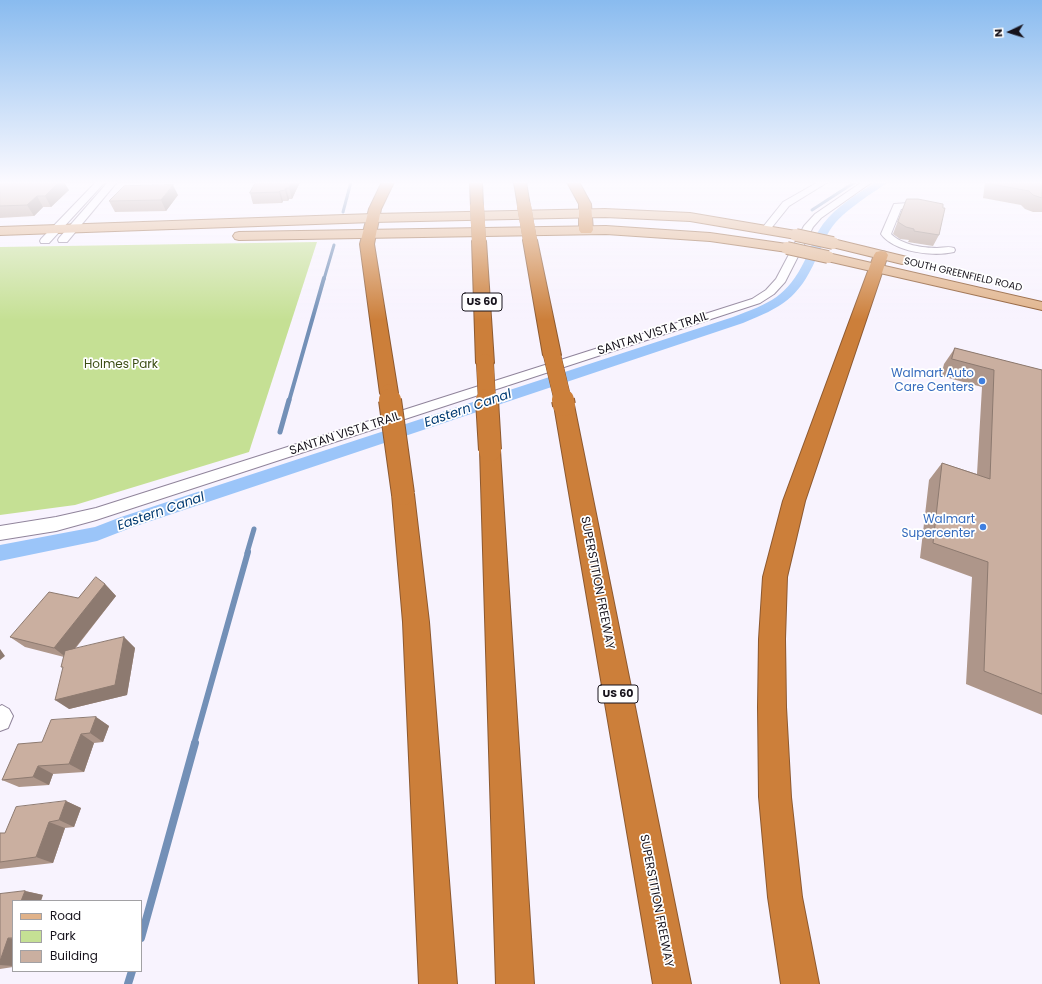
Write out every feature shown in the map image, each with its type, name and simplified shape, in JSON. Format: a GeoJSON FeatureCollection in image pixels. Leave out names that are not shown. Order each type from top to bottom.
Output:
{"type":"FeatureCollection","features":[{"type":"Feature","properties":{"kind":"highway"},"geometry":{"type":"LineString","coordinates":[[371,228],[367,244],[403,494],[416,622],[438,984]]}},
{"type":"Feature","properties":{"kind":"highway","name":"US 60"},"geometry":{"type":"LineString","coordinates":[[478,228],[515,984]]}},
{"type":"Feature","properties":{"kind":"highway","name":"SUPERSTITION FREEWAY"},"geometry":{"type":"LineString","coordinates":[[528,228],[552,355],[564,405],[672,984]]}},
{"type":"Feature","properties":{"kind":"highway"},"geometry":{"type":"LineString","coordinates":[[800,984],[785,898],[775,798],[772,684],[772,639],[775,577],[794,501],[879,262]]}},
{"type":"Feature","properties":{"kind":"main road","name":"SOUTH GREENFIELD ROAD"},"geometry":{"type":"LineString","coordinates":[[0,231],[102,228]]}},
{"type":"Feature","properties":{"kind":"main road","name":"SOUTH GREENFIELD ROAD"},"geometry":{"type":"LineString","coordinates":[[759,228],[834,243],[879,262],[1042,306]]}},
{"type":"Feature","properties":{"kind":"main road","name":"SOUTH GREENFIELD ROAD"},"geometry":{"type":"LineString","coordinates":[[224,237],[586,230],[681,234],[737,240],[787,248],[828,257],[879,262],[911,262]]}},
{"type":"Feature","properties":{"kind":"main road"},"geometry":{"type":"LineString","coordinates":[[0,242],[164,238]]}},
{"type":"Feature","properties":{"kind":"main road","name":"SOUTH GREENFIELD ROAD"},"geometry":{"type":"LineString","coordinates":[[932,268],[1042,293]]}},
{"type":"Feature","properties":{"kind":"street","name":"SANTAN VISTA TRAIL"},"geometry":{"type":"LineString","coordinates":[[0,533],[56,524],[96,514],[756,301],[770,292],[781,280],[787,266],[809,228]]}},
{"type":"Feature","properties":{"kind":"street"},"geometry":{"type":"LineString","coordinates":[[888,228],[886,234],[896,242],[908,246],[941,252],[950,250]]}},
{"type":"Feature","properties":{"kind":"street"},"geometry":{"type":"LineString","coordinates":[[63,240],[73,229]]}},
{"type":"Feature","properties":{"kind":"street"},"geometry":{"type":"LineString","coordinates":[[44,240],[55,230]]}},
{"type":"Feature","properties":{"kind":"green space","name":"Holmes Park"},"geometry":{"type":"Polygon","coordinates":[[[317,242],[249,452],[75,505],[0,515],[0,247],[317,242]]]}},
{"type":"Feature","properties":{"kind":"building"},"geometry":{"type":"Polygon","coordinates":[[[910,228],[941,228],[939,235],[914,231],[914,229],[910,228]]]}},
{"type":"Feature","properties":{"kind":"building","name":"Walmart Supercenter"},"geometry":{"type":"Polygon","coordinates":[[[955,348],[1042,370],[1042,694],[984,671],[988,562],[933,543],[942,463],[990,479],[994,370],[952,359],[955,348]]]}},
{"type":"Feature","properties":{"kind":"building"},"geometry":{"type":"Polygon","coordinates":[[[96,577],[105,584],[54,648],[10,637],[49,592],[78,598],[96,577]]]}},
{"type":"Feature","properties":{"kind":"building"},"geometry":{"type":"Polygon","coordinates":[[[124,637],[115,685],[55,700],[63,667],[61,667],[65,651],[124,637]]]}},
{"type":"Feature","properties":{"kind":"building"},"geometry":{"type":"Polygon","coordinates":[[[96,717],[90,733],[81,734],[69,764],[38,766],[33,777],[2,780],[18,744],[42,742],[51,720],[96,717]]]}},
{"type":"Feature","properties":{"kind":"building"},"geometry":{"type":"Polygon","coordinates":[[[66,801],[59,820],[49,822],[36,857],[0,862],[0,833],[5,833],[16,807],[66,801]]]}},
{"type":"Feature","properties":{"kind":"building"},"geometry":{"type":"Polygon","coordinates":[[[25,891],[21,900],[12,900],[12,938],[8,938],[0,961],[0,894],[25,891]]]}},
{"type":"Feature","properties":{"kind":"waterway","name":"Eastern Canal"},"geometry":{"type":"LineString","coordinates":[[0,553],[97,534],[127,522],[738,320],[764,310],[783,299],[797,284],[804,273],[826,228]]}},
{"type":"Feature","properties":{"kind":"waterway"},"geometry":{"type":"LineString","coordinates":[[324,279],[334,245]]}},
{"type":"Feature","properties":{"kind":"waterway"},"geometry":{"type":"LineString","coordinates":[[289,401],[324,278]]}},
{"type":"Feature","properties":{"kind":"waterway"},"geometry":{"type":"LineString","coordinates":[[280,432],[289,400]]}},
{"type":"Feature","properties":{"kind":"waterway"},"geometry":{"type":"LineString","coordinates":[[247,553],[254,529]]}},
{"type":"Feature","properties":{"kind":"waterway"},"geometry":{"type":"LineString","coordinates":[[194,744],[248,552]]}},
{"type":"Feature","properties":{"kind":"waterway"},"geometry":{"type":"LineString","coordinates":[[142,934],[195,743]]}},
{"type":"Feature","properties":{"kind":"waterway"},"geometry":{"type":"LineString","coordinates":[[128,984],[132,972]]}},
{"type":"Feature","properties":{"kind":"place","name":"Walmart Auto Care Centers"},"geometry":{"type":"Point","coordinates":[982,381]}},
{"type":"Feature","properties":{"kind":"place","name":"Walmart Supercenter"},"geometry":{"type":"Point","coordinates":[983,527]}}]}
